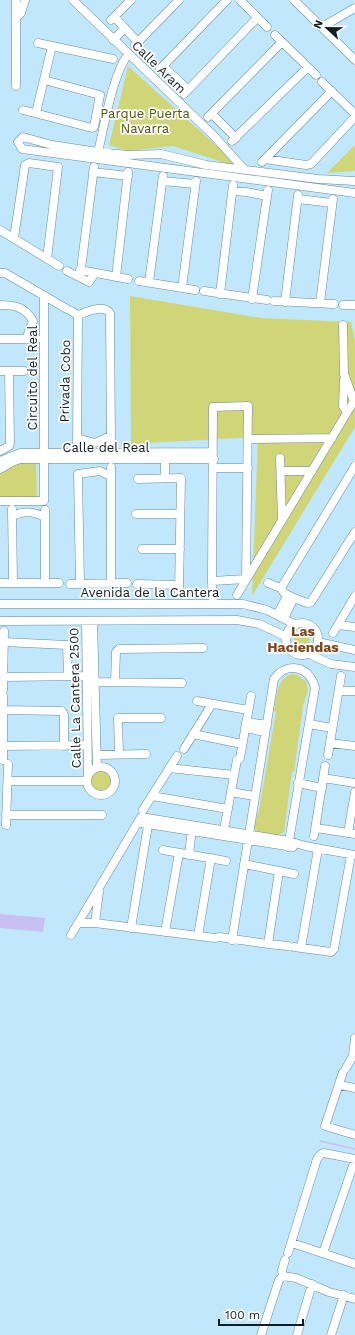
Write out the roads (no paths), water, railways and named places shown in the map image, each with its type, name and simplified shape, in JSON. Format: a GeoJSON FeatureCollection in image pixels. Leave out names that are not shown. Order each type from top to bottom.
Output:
{"type":"FeatureCollection","features":[{"type":"Feature","properties":{"kind":"street"},"geometry":{"type":"LineString","coordinates":[[16,0],[16,86]]}},
{"type":"Feature","properties":{"kind":"street"},"geometry":{"type":"LineString","coordinates":[[16,18],[21,13],[25,0]]}},
{"type":"Feature","properties":{"kind":"street","name":"Calle Aram"},"geometry":{"type":"LineString","coordinates":[[73,0],[213,135],[244,170]]}},
{"type":"Feature","properties":{"kind":"street"},"geometry":{"type":"LineString","coordinates":[[131,0],[112,19],[125,28],[137,44],[179,0]]}},
{"type":"Feature","properties":{"kind":"street"},"geometry":{"type":"LineString","coordinates":[[227,0],[161,68],[175,77],[186,92],[257,18]]}},
{"type":"Feature","properties":{"kind":"street"},"geometry":{"type":"LineString","coordinates":[[240,0],[267,27]]}},
{"type":"Feature","properties":{"kind":"street"},"geometry":{"type":"LineString","coordinates":[[297,1],[322,27],[352,50],[355,60]]}},
{"type":"Feature","properties":{"kind":"street"},"geometry":{"type":"LineString","coordinates":[[322,27],[355,8]]}},
{"type":"Feature","properties":{"kind":"street"},"geometry":{"type":"LineString","coordinates":[[113,40],[125,28]]}},
{"type":"Feature","properties":{"kind":"street"},"geometry":{"type":"LineString","coordinates":[[275,35],[307,68],[316,75]]}},
{"type":"Feature","properties":{"kind":"street"},"geometry":{"type":"LineString","coordinates":[[282,42],[210,116],[222,124],[234,140],[307,68]]}},
{"type":"Feature","properties":{"kind":"street"},"geometry":{"type":"LineString","coordinates":[[38,43],[113,59]]}},
{"type":"Feature","properties":{"kind":"street"},"geometry":{"type":"LineString","coordinates":[[36,113],[52,46]]}},
{"type":"Feature","properties":{"kind":"street"},"geometry":{"type":"LineString","coordinates":[[98,152],[122,65],[128,54]]}},
{"type":"Feature","properties":{"kind":"street"},"geometry":{"type":"LineString","coordinates":[[164,87],[175,77]]}},
{"type":"Feature","properties":{"kind":"street"},"geometry":{"type":"LineString","coordinates":[[23,110],[92,128],[94,127],[100,95],[44,80]]}},
{"type":"Feature","properties":{"kind":"street"},"geometry":{"type":"LineString","coordinates":[[322,82],[332,91],[355,116],[311,164],[264,161],[332,91]]}},
{"type":"Feature","properties":{"kind":"street"},"geometry":{"type":"LineString","coordinates":[[98,112],[108,114]]}},
{"type":"Feature","properties":{"kind":"street"},"geometry":{"type":"LineString","coordinates":[[213,135],[222,124]]}},
{"type":"Feature","properties":{"kind":"street"},"geometry":{"type":"LineString","coordinates":[[355,181],[318,179],[206,165],[161,154],[128,155],[98,152],[52,145],[23,137],[18,142],[22,149],[355,193]]}},
{"type":"Feature","properties":{"kind":"street"},"geometry":{"type":"LineString","coordinates":[[45,165],[46,152]]}},
{"type":"Feature","properties":{"kind":"street"},"geometry":{"type":"LineString","coordinates":[[159,166],[161,154]]}},
{"type":"Feature","properties":{"kind":"street"},"geometry":{"type":"LineString","coordinates":[[173,156],[178,183]]}},
{"type":"Feature","properties":{"kind":"street"},"geometry":{"type":"LineString","coordinates":[[109,174],[111,160]]}},
{"type":"Feature","properties":{"kind":"street"},"geometry":{"type":"LineString","coordinates":[[283,174],[284,162]]}},
{"type":"Feature","properties":{"kind":"street"},"geometry":{"type":"LineString","coordinates":[[14,238],[25,165],[30,163],[58,167],[47,259]]}},
{"type":"Feature","properties":{"kind":"street"},"geometry":{"type":"LineString","coordinates":[[80,274],[93,169],[109,174],[128,174],[116,277]]}},
{"type":"Feature","properties":{"kind":"street"},"geometry":{"type":"LineString","coordinates":[[149,282],[163,178],[178,183],[196,182],[182,288]]}},
{"type":"Feature","properties":{"kind":"street"},"geometry":{"type":"LineString","coordinates":[[246,192],[248,178]]}},
{"type":"Feature","properties":{"kind":"street"},"geometry":{"type":"LineString","coordinates":[[220,294],[233,188],[246,192],[267,193],[252,299]]}},
{"type":"Feature","properties":{"kind":"street"},"geometry":{"type":"LineString","coordinates":[[318,202],[320,188]]}},
{"type":"Feature","properties":{"kind":"street"},"geometry":{"type":"LineString","coordinates":[[285,302],[298,197],[318,202],[333,201],[320,303]]}},
{"type":"Feature","properties":{"kind":"street"},"geometry":{"type":"LineString","coordinates":[[0,230],[59,266]]}},
{"type":"Feature","properties":{"kind":"street"},"geometry":{"type":"LineString","coordinates":[[67,271],[80,274],[89,282],[95,273],[128,279]]}},
{"type":"Feature","properties":{"kind":"street"},"geometry":{"type":"LineString","coordinates":[[0,273],[4,273],[72,312],[100,309],[107,310],[110,313],[110,446]]}},
{"type":"Feature","properties":{"kind":"street"},"geometry":{"type":"LineString","coordinates":[[139,281],[195,290]]}},
{"type":"Feature","properties":{"kind":"street"},"geometry":{"type":"LineString","coordinates":[[204,292],[270,301],[334,304]]}},
{"type":"Feature","properties":{"kind":"street","name":"Circuito del Real"},"geometry":{"type":"LineString","coordinates":[[30,502],[44,501],[44,296]]}},
{"type":"Feature","properties":{"kind":"street"},"geometry":{"type":"LineString","coordinates":[[0,306],[14,305],[28,313],[33,321]]}},
{"type":"Feature","properties":{"kind":"street"},"geometry":{"type":"LineString","coordinates":[[343,305],[355,305]]}},
{"type":"Feature","properties":{"kind":"street","name":"Privada Cobo"},"geometry":{"type":"LineString","coordinates":[[72,312],[77,442],[95,443]]}},
{"type":"Feature","properties":{"kind":"street"},"geometry":{"type":"LineString","coordinates":[[33,321],[44,322]]}},
{"type":"Feature","properties":{"kind":"street"},"geometry":{"type":"LineString","coordinates":[[26,339],[33,321]]}},
{"type":"Feature","properties":{"kind":"street"},"geometry":{"type":"LineString","coordinates":[[237,596],[354,401],[344,374],[343,326]]}},
{"type":"Feature","properties":{"kind":"street"},"geometry":{"type":"LineString","coordinates":[[0,339],[36,339]]}},
{"type":"Feature","properties":{"kind":"street"},"geometry":{"type":"LineString","coordinates":[[0,371],[24,371]]}},
{"type":"Feature","properties":{"kind":"street"},"geometry":{"type":"LineString","coordinates":[[0,451],[9,446],[10,443],[9,371]]}},
{"type":"Feature","properties":{"kind":"street"},"geometry":{"type":"LineString","coordinates":[[213,604],[213,406],[248,406],[246,579]]}},
{"type":"Feature","properties":{"kind":"street"},"geometry":{"type":"LineString","coordinates":[[95,471],[95,443],[110,436]]}},
{"type":"Feature","properties":{"kind":"street"},"geometry":{"type":"LineString","coordinates":[[248,438],[332,438]]}},
{"type":"Feature","properties":{"kind":"street","name":"Calle del Real"},"geometry":{"type":"LineString","coordinates":[[0,461],[20,453],[44,456]]}},
{"type":"Feature","properties":{"kind":"street"},"geometry":{"type":"LineString","coordinates":[[165,455],[165,478]]}},
{"type":"Feature","properties":{"kind":"street","name":"Calle del Real"},"geometry":{"type":"LineString","coordinates":[[0,469],[20,459],[44,456],[213,456]]}},
{"type":"Feature","properties":{"kind":"street"},"geometry":{"type":"LineString","coordinates":[[280,458],[282,520]]}},
{"type":"Feature","properties":{"kind":"street"},"geometry":{"type":"LineString","coordinates":[[281,588],[355,466]]}},
{"type":"Feature","properties":{"kind":"street"},"geometry":{"type":"LineString","coordinates":[[111,467],[111,584]]}},
{"type":"Feature","properties":{"kind":"street"},"geometry":{"type":"LineString","coordinates":[[214,468],[248,468]]}},
{"type":"Feature","properties":{"kind":"street"},"geometry":{"type":"LineString","coordinates":[[80,583],[78,471],[95,471],[110,476]]}},
{"type":"Feature","properties":{"kind":"street"},"geometry":{"type":"LineString","coordinates":[[281,471],[312,471]]}},
{"type":"Feature","properties":{"kind":"street"},"geometry":{"type":"LineString","coordinates":[[136,584],[179,588],[180,549],[181,478],[138,479]]}},
{"type":"Feature","properties":{"kind":"street"},"geometry":{"type":"LineString","coordinates":[[0,501],[30,502],[30,512]]}},
{"type":"Feature","properties":{"kind":"street"},"geometry":{"type":"LineString","coordinates":[[12,583],[12,513],[30,512],[45,514],[45,583]]}},
{"type":"Feature","properties":{"kind":"street"},"geometry":{"type":"LineString","coordinates":[[136,514],[180,514]]}},
{"type":"Feature","properties":{"kind":"street"},"geometry":{"type":"LineString","coordinates":[[268,583],[281,588],[284,593],[291,597],[307,603],[315,598],[355,532]]}},
{"type":"Feature","properties":{"kind":"street"},"geometry":{"type":"LineString","coordinates":[[142,550],[180,549]]}},
{"type":"Feature","properties":{"kind":"street"},"geometry":{"type":"LineString","coordinates":[[212,581],[246,579]]}},
{"type":"Feature","properties":{"kind":"street"},"geometry":{"type":"LineString","coordinates":[[0,583],[59,583]]}},
{"type":"Feature","properties":{"kind":"street"},"geometry":{"type":"LineString","coordinates":[[70,584],[127,583]]}},
{"type":"Feature","properties":{"kind":"street"},"geometry":{"type":"LineString","coordinates":[[333,633],[355,596]]}},
{"type":"Feature","properties":{"kind":"street"},"geometry":{"type":"LineString","coordinates":[[280,616],[291,597]]}},
{"type":"Feature","properties":{"kind":"street","name":"Avenida de la Cantera"},"geometry":{"type":"LineString","coordinates":[[0,604],[251,605],[280,616],[296,625]]}},
{"type":"Feature","properties":{"kind":"street"},"geometry":{"type":"LineString","coordinates":[[224,604],[224,619]]}},
{"type":"Feature","properties":{"kind":"street","name":"Calle La Cantera 2500"},"geometry":{"type":"LineString","coordinates":[[88,778],[86,746],[89,680],[89,620]]}},
{"type":"Feature","properties":{"kind":"street","name":"Avenida de la Cantera"},"geometry":{"type":"LineString","coordinates":[[0,621],[243,620],[259,624],[287,637]]}},
{"type":"Feature","properties":{"kind":"street"},"geometry":{"type":"LineString","coordinates":[[302,669],[307,654],[316,647],[318,642],[317,633],[310,625],[301,624],[296,625],[290,630],[287,637],[288,646],[296,654],[307,654],[331,664],[355,667]]}},
{"type":"Feature","properties":{"kind":"street"},"geometry":{"type":"LineString","coordinates":[[338,625],[355,627]]}},
{"type":"Feature","properties":{"kind":"street"},"geometry":{"type":"LineString","coordinates":[[4,631],[3,746],[8,781],[6,825]]}},
{"type":"Feature","properties":{"kind":"street"},"geometry":{"type":"LineString","coordinates":[[4,642],[67,645],[68,675]]}},
{"type":"Feature","properties":{"kind":"street"},"geometry":{"type":"LineString","coordinates":[[318,642],[355,650]]}},
{"type":"Feature","properties":{"kind":"street"},"geometry":{"type":"LineString","coordinates":[[115,682],[116,652],[119,649],[203,648]]}},
{"type":"Feature","properties":{"kind":"street"},"geometry":{"type":"LineString","coordinates":[[293,668],[296,654]]}},
{"type":"Feature","properties":{"kind":"street"},"geometry":{"type":"LineString","coordinates":[[232,940],[247,837],[274,680],[280,672],[293,668],[302,669],[311,677],[315,688],[288,844]]}},
{"type":"Feature","properties":{"kind":"street"},"geometry":{"type":"LineString","coordinates":[[4,677],[68,675],[89,680],[115,682],[182,683]]}},
{"type":"Feature","properties":{"kind":"street"},"geometry":{"type":"LineString","coordinates":[[328,755],[340,691],[341,676]]}},
{"type":"Feature","properties":{"kind":"street","name":"Calle La Cantera 2500"},"geometry":{"type":"LineString","coordinates":[[89,680],[97,768]]}},
{"type":"Feature","properties":{"kind":"street"},"geometry":{"type":"LineString","coordinates":[[340,691],[355,691]]}},
{"type":"Feature","properties":{"kind":"street"},"geometry":{"type":"LineString","coordinates":[[225,824],[251,696]]}},
{"type":"Feature","properties":{"kind":"street"},"geometry":{"type":"LineString","coordinates":[[197,701],[248,710]]}},
{"type":"Feature","properties":{"kind":"street"},"geometry":{"type":"LineString","coordinates":[[184,749],[212,704]]}},
{"type":"Feature","properties":{"kind":"street"},"geometry":{"type":"LineString","coordinates":[[3,710],[62,711],[64,715],[64,746]]}},
{"type":"Feature","properties":{"kind":"street"},"geometry":{"type":"LineString","coordinates":[[119,754],[118,718],[161,718]]}},
{"type":"Feature","properties":{"kind":"street"},"geometry":{"type":"LineString","coordinates":[[309,724],[332,728]]}},
{"type":"Feature","properties":{"kind":"street"},"geometry":{"type":"LineString","coordinates":[[245,725],[266,728]]}},
{"type":"Feature","properties":{"kind":"street"},"geometry":{"type":"LineString","coordinates":[[193,734],[242,744]]}},
{"type":"Feature","properties":{"kind":"street"},"geometry":{"type":"LineString","coordinates":[[330,743],[355,746]]}},
{"type":"Feature","properties":{"kind":"street"},"geometry":{"type":"LineString","coordinates":[[3,746],[86,746]]}},
{"type":"Feature","properties":{"kind":"street"},"geometry":{"type":"LineString","coordinates":[[97,755],[146,754]]}},
{"type":"Feature","properties":{"kind":"street"},"geometry":{"type":"LineString","coordinates":[[143,810],[177,756]]}},
{"type":"Feature","properties":{"kind":"street"},"geometry":{"type":"LineString","coordinates":[[325,766],[315,832],[352,834],[355,792]]}},
{"type":"Feature","properties":{"kind":"street"},"geometry":{"type":"LineString","coordinates":[[8,781],[88,778],[97,768],[102,767],[110,771],[115,779],[113,788],[106,794],[97,794],[90,789],[88,778]]}},
{"type":"Feature","properties":{"kind":"street"},"geometry":{"type":"LineString","coordinates":[[169,768],[234,775]]}},
{"type":"Feature","properties":{"kind":"street"},"geometry":{"type":"LineString","coordinates":[[323,778],[355,783]]}},
{"type":"Feature","properties":{"kind":"street"},"geometry":{"type":"LineString","coordinates":[[298,783],[322,788]]}},
{"type":"Feature","properties":{"kind":"street"},"geometry":{"type":"LineString","coordinates":[[231,791],[255,794]]}},
{"type":"Feature","properties":{"kind":"street"},"geometry":{"type":"LineString","coordinates":[[152,796],[228,809]]}},
{"type":"Feature","properties":{"kind":"street"},"geometry":{"type":"LineString","coordinates":[[6,815],[102,815]]}},
{"type":"Feature","properties":{"kind":"street"},"geometry":{"type":"LineString","coordinates":[[131,928],[148,821]]}},
{"type":"Feature","properties":{"kind":"street"},"geometry":{"type":"LineString","coordinates":[[72,935],[79,923],[100,889],[138,823],[148,821],[353,855],[334,949],[331,952],[95,923],[79,923]]}},
{"type":"Feature","properties":{"kind":"street"},"geometry":{"type":"LineString","coordinates":[[189,855],[192,829]]}},
{"type":"Feature","properties":{"kind":"street"},"geometry":{"type":"LineString","coordinates":[[294,947],[318,849]]}},
{"type":"Feature","properties":{"kind":"street"},"geometry":{"type":"LineString","coordinates":[[163,850],[226,862]]}},
{"type":"Feature","properties":{"kind":"street"},"geometry":{"type":"LineString","coordinates":[[165,932],[179,853]]}},
{"type":"Feature","properties":{"kind":"street"},"geometry":{"type":"LineString","coordinates":[[198,936],[211,858]]}},
{"type":"Feature","properties":{"kind":"street"},"geometry":{"type":"LineString","coordinates":[[244,864],[294,874]]}},
{"type":"Feature","properties":{"kind":"street"},"geometry":{"type":"LineString","coordinates":[[268,944],[279,871]]}},
{"type":"Feature","properties":{"kind":"street"},"geometry":{"type":"LineString","coordinates":[[95,923],[100,889]]}},
{"type":"Feature","properties":{"kind":"street"},"geometry":{"type":"LineString","coordinates":[[354,1132],[325,1126],[345,1070],[354,1057],[355,1038]]}},
{"type":"Feature","properties":{"kind":"street"},"geometry":{"type":"LineString","coordinates":[[340,1085],[355,1088]]}},
{"type":"Feature","properties":{"kind":"street"},"geometry":{"type":"LineString","coordinates":[[261,1335],[279,1280],[283,1276],[286,1256],[292,1243],[317,1159],[324,1153],[355,1160],[323,1253]]}},
{"type":"Feature","properties":{"kind":"street"},"geometry":{"type":"LineString","coordinates":[[292,1243],[355,1264]]}},
{"type":"Feature","properties":{"kind":"street"},"geometry":{"type":"LineString","coordinates":[[283,1276],[296,1278],[355,1299]]}},
{"type":"Feature","properties":{"kind":"street"},"geometry":{"type":"LineString","coordinates":[[297,1335],[312,1284]]}},
{"type":"Feature","properties":{"kind":"street"},"geometry":{"type":"LineString","coordinates":[[331,1335],[344,1295]]}},
{"type":"Feature","properties":{"kind":"waterway"},"geometry":{"type":"LineString","coordinates":[[320,1141],[355,1149]]}},
{"type":"Feature","properties":{"kind":"district","name":"Las Haciendas"},"geometry":{"type":"Point","coordinates":[303,640]}},
{"type":"Feature","properties":{"kind":"park label","name":"Parque Puerta Navarra"},"geometry":{"type":"Point","coordinates":[145,120]}}]}
